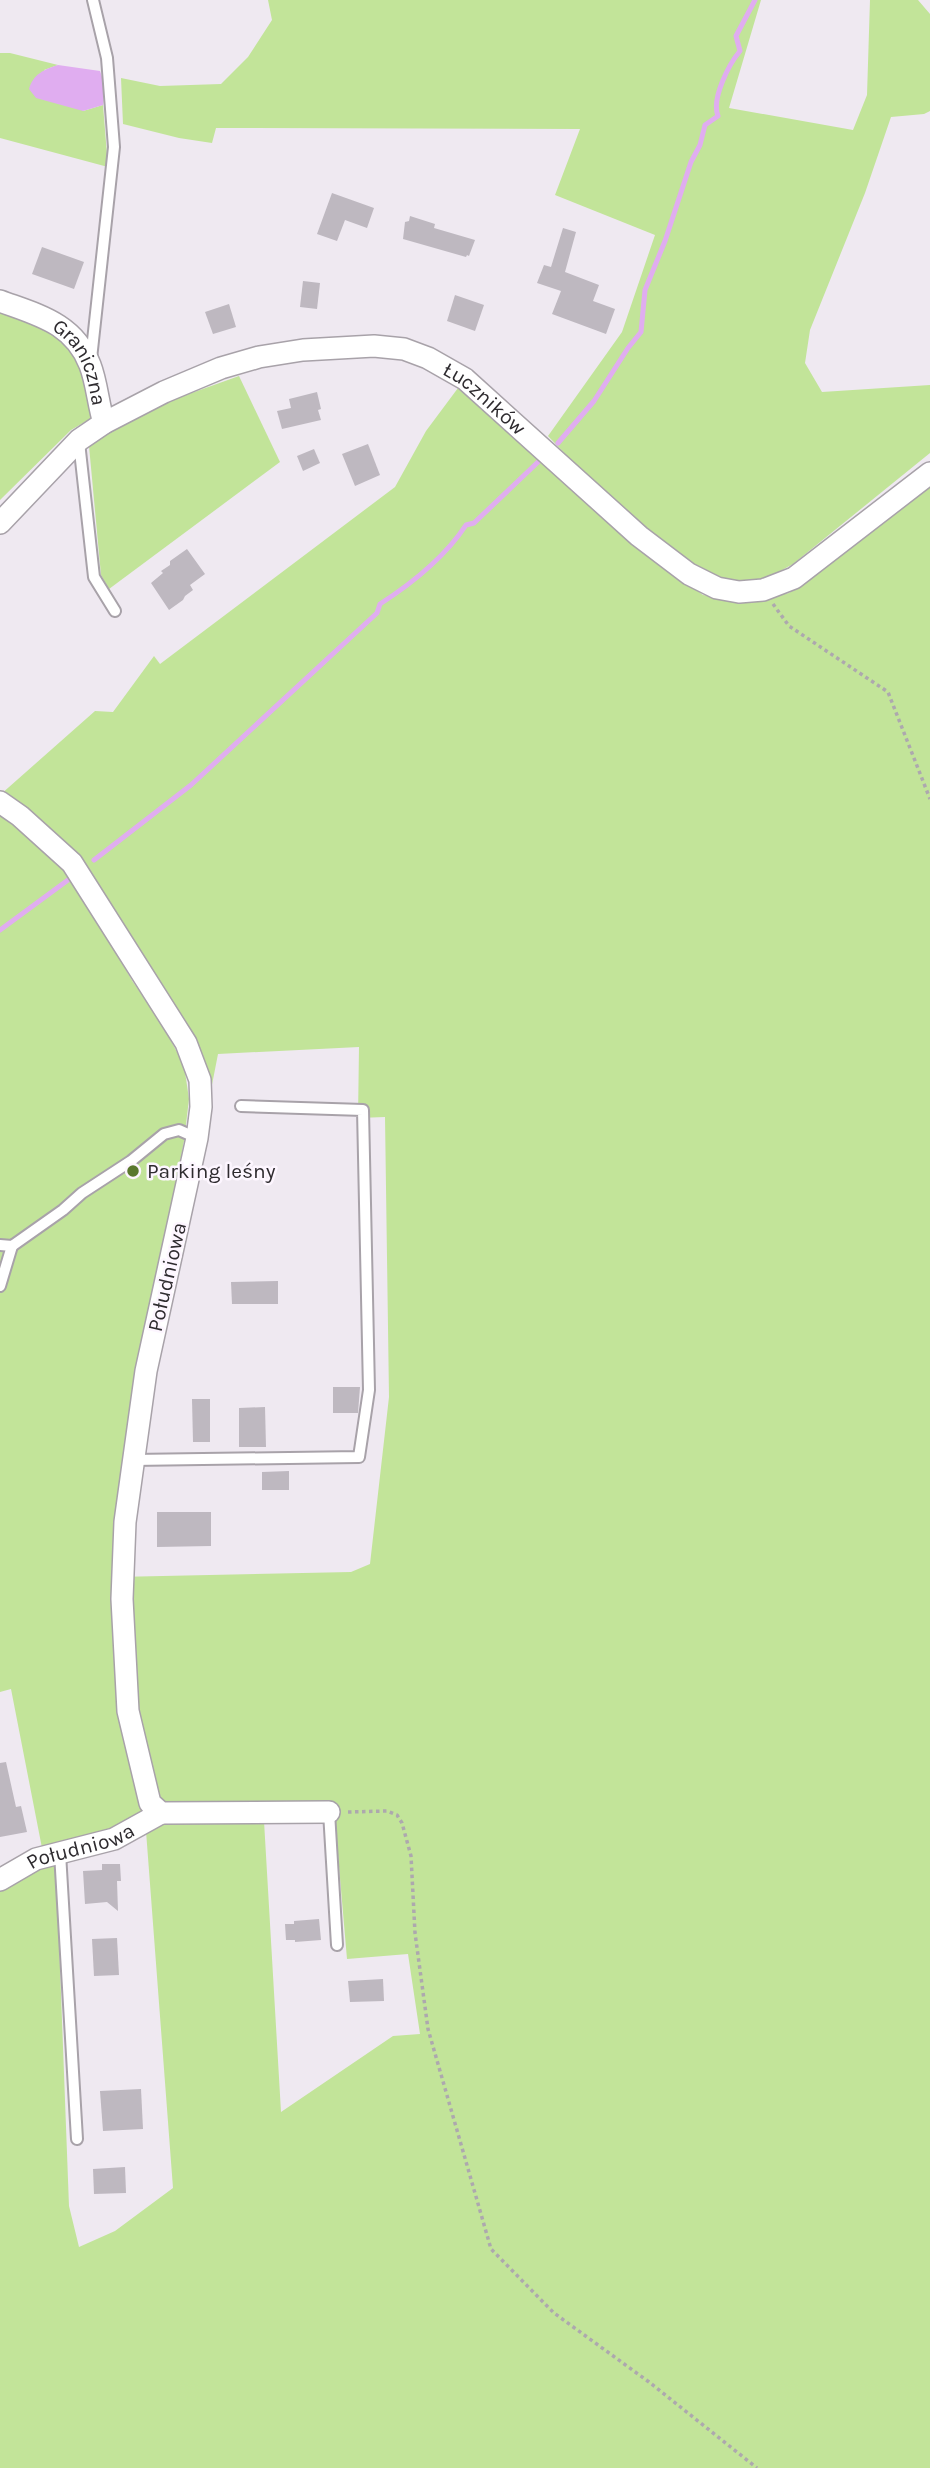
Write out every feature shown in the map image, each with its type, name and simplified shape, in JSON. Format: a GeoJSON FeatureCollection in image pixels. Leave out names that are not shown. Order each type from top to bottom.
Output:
{"type":"FeatureCollection","features":[{"type":"Feature","properties":{"kind":"street","name":"Graniczna"},"geometry":{"type":"LineString","coordinates":[[0,301],[52,320],[76,339],[90,365],[104,423]]}},
{"type":"Feature","properties":{"kind":"street","name":"Łuczników"},"geometry":{"type":"LineString","coordinates":[[0,523],[79,440],[104,423],[164,392],[221,368],[259,357],[303,350],[374,346],[404,349],[428,358],[465,379],[639,536],[689,574],[716,588],[739,592],[763,590],[794,578],[930,473]]}},
{"type":"Feature","properties":{"kind":"street","name":"Południowa"},"geometry":{"type":"LineString","coordinates":[[0,802],[20,816],[72,863],[186,1043],[200,1080],[201,1107],[197,1138],[146,1371],[125,1522],[122,1599],[128,1712],[150,1803],[161,1813]]}},
{"type":"Feature","properties":{"kind":"street","name":"Południowa"},"geometry":{"type":"LineString","coordinates":[[0,1880],[36,1859],[114,1839],[161,1813],[329,1812]]}},
{"type":"Feature","properties":{"kind":"lane"},"geometry":{"type":"LineString","coordinates":[[90,365],[114,147],[107,58],[93,0]]}},
{"type":"Feature","properties":{"kind":"lane"},"geometry":{"type":"LineString","coordinates":[[79,440],[94,577],[115,611]]}},
{"type":"Feature","properties":{"kind":"lane"},"geometry":{"type":"LineString","coordinates":[[132,1460],[359,1457],[369,1390],[363,1110],[241,1106]]}},
{"type":"Feature","properties":{"kind":"lane"},"geometry":{"type":"LineString","coordinates":[[0,1286],[12,1246],[82,1193],[131,1161],[164,1134],[179,1130],[197,1138]]}},
{"type":"Feature","properties":{"kind":"lane"},"geometry":{"type":"LineString","coordinates":[[0,1245],[12,1246]]}},
{"type":"Feature","properties":{"kind":"lane"},"geometry":{"type":"LineString","coordinates":[[329,1812],[337,1945]]}},
{"type":"Feature","properties":{"kind":"lane"},"geometry":{"type":"LineString","coordinates":[[60,1853],[77,2139]]}},
{"type":"Feature","properties":{"kind":"path"},"geometry":{"type":"LineString","coordinates":[[763,590],[789,626],[888,692],[930,799]]}},
{"type":"Feature","properties":{"kind":"path"},"geometry":{"type":"LineString","coordinates":[[329,1812],[387,1811],[397,1815],[402,1823],[411,1856],[415,1933],[428,2029],[491,2249],[554,2313],[649,2382],[757,2468]]}},
{"type":"Feature","properties":{"kind":"green space"},"geometry":{"type":"Polygon","coordinates":[[[268,0],[761,0],[729,108],[853,130],[867,95],[870,0],[918,0],[930,14],[930,111],[891,117],[865,193],[810,330],[805,363],[822,392],[930,385],[930,453],[793,564],[764,580],[738,584],[714,579],[643,528],[548,436],[622,332],[655,235],[555,195],[580,129],[216,128],[212,143],[123,124],[121,78],[160,86],[221,84],[248,57],[272,20],[268,0]]]}},
{"type":"Feature","properties":{"kind":"green space"},"geometry":{"type":"Polygon","coordinates":[[[0,53],[58,65],[44,70],[83,111],[103,105],[108,167],[0,138],[0,53]]]}},
{"type":"Feature","properties":{"kind":"green space"},"geometry":{"type":"Polygon","coordinates":[[[0,311],[46,329],[66,343],[80,363],[95,416],[71,430],[0,500],[0,311]]]}},
{"type":"Feature","properties":{"kind":"green space"},"geometry":{"type":"Polygon","coordinates":[[[239,376],[280,462],[109,589],[101,575],[89,446],[147,409],[239,376]]]}},
{"type":"Feature","properties":{"kind":"green space"},"geometry":{"type":"Polygon","coordinates":[[[458,388],[630,541],[703,595],[747,601],[789,593],[930,484],[930,2468],[0,2468],[0,1890],[56,1861],[69,2206],[79,2247],[115,2231],[173,2188],[146,1831],[42,1848],[11,1689],[0,1692],[0,795],[95,711],[113,712],[154,656],[160,664],[395,487],[426,431],[458,388]],[[79,890],[133,982],[159,1019],[184,1065],[189,1099],[184,1141],[142,1358],[116,1577],[351,1572],[370,1564],[389,1397],[385,1117],[358,1118],[359,1047],[218,1054],[210,1095],[79,890]],[[335,1820],[264,1821],[281,2112],[393,2036],[420,2034],[408,1954],[347,1959],[335,1820]]]}},
{"type":"Feature","properties":{"kind":"shaded area"},"geometry":{"type":"Polygon","coordinates":[[[58,65],[100,71],[105,86],[103,105],[83,111],[36,98],[29,89],[33,79],[44,70],[58,65]]]}},
{"type":"Feature","properties":{"kind":"building"},"geometry":{"type":"Polygon","coordinates":[[[332,193],[374,208],[367,228],[345,220],[337,241],[317,234],[332,193]]]}},
{"type":"Feature","properties":{"kind":"building"},"geometry":{"type":"Polygon","coordinates":[[[410,216],[435,224],[434,228],[475,240],[469,256],[403,239],[405,222],[409,221],[410,216]]]}},
{"type":"Feature","properties":{"kind":"building"},"geometry":{"type":"Polygon","coordinates":[[[563,228],[576,232],[565,272],[599,285],[593,301],[615,309],[606,334],[552,314],[561,291],[537,283],[544,265],[551,267],[563,228]]]}},
{"type":"Feature","properties":{"kind":"building"},"geometry":{"type":"Polygon","coordinates":[[[42,247],[84,262],[74,289],[32,274],[42,247]]]}},
{"type":"Feature","properties":{"kind":"building"},"geometry":{"type":"Polygon","coordinates":[[[303,281],[320,283],[317,309],[300,307],[303,281]]]}},
{"type":"Feature","properties":{"kind":"building"},"geometry":{"type":"Polygon","coordinates":[[[455,295],[484,305],[475,331],[447,321],[455,295]]]}},
{"type":"Feature","properties":{"kind":"building"},"geometry":{"type":"Polygon","coordinates":[[[229,304],[236,327],[213,334],[205,312],[229,304]]]}},
{"type":"Feature","properties":{"kind":"building"},"geometry":{"type":"Polygon","coordinates":[[[317,392],[321,420],[282,429],[277,411],[291,408],[289,399],[317,392]]]}},
{"type":"Feature","properties":{"kind":"building"},"geometry":{"type":"Polygon","coordinates":[[[368,444],[380,475],[355,486],[342,454],[368,444]]]}},
{"type":"Feature","properties":{"kind":"building"},"geometry":{"type":"Polygon","coordinates":[[[314,449],[320,463],[303,471],[297,456],[314,449]]]}},
{"type":"Feature","properties":{"kind":"building"},"geometry":{"type":"Polygon","coordinates":[[[187,549],[205,574],[190,585],[193,590],[183,600],[169,610],[151,583],[170,565],[170,561],[187,549]]]}},
{"type":"Feature","properties":{"kind":"building"},"geometry":{"type":"Polygon","coordinates":[[[278,1281],[278,1304],[232,1304],[231,1282],[278,1281]]]}},
{"type":"Feature","properties":{"kind":"building"},"geometry":{"type":"Polygon","coordinates":[[[333,1387],[360,1387],[358,1413],[333,1413],[333,1387]]]}},
{"type":"Feature","properties":{"kind":"building"},"geometry":{"type":"Polygon","coordinates":[[[192,1399],[210,1399],[210,1442],[193,1442],[192,1399]]]}},
{"type":"Feature","properties":{"kind":"building"},"geometry":{"type":"Polygon","coordinates":[[[265,1407],[266,1447],[239,1447],[239,1408],[265,1407]]]}},
{"type":"Feature","properties":{"kind":"building"},"geometry":{"type":"Polygon","coordinates":[[[289,1471],[289,1490],[262,1490],[262,1472],[289,1471]]]}},
{"type":"Feature","properties":{"kind":"building"},"geometry":{"type":"Polygon","coordinates":[[[157,1512],[211,1512],[211,1546],[157,1547],[157,1512]]]}},
{"type":"Feature","properties":{"kind":"building"},"geometry":{"type":"Polygon","coordinates":[[[6,1762],[16,1807],[21,1806],[27,1832],[0,1837],[0,1763],[6,1762]]]}},
{"type":"Feature","properties":{"kind":"building"},"geometry":{"type":"Polygon","coordinates":[[[102,1864],[120,1864],[121,1881],[117,1881],[118,1911],[107,1902],[85,1904],[83,1871],[102,1870],[102,1864]]]}},
{"type":"Feature","properties":{"kind":"building"},"geometry":{"type":"Polygon","coordinates":[[[319,1919],[321,1940],[286,1940],[285,1924],[319,1919]]]}},
{"type":"Feature","properties":{"kind":"building"},"geometry":{"type":"Polygon","coordinates":[[[117,1938],[119,1975],[94,1976],[92,1939],[117,1938]]]}},
{"type":"Feature","properties":{"kind":"building"},"geometry":{"type":"Polygon","coordinates":[[[383,1979],[384,2001],[350,2002],[348,1981],[383,1979]]]}},
{"type":"Feature","properties":{"kind":"building"},"geometry":{"type":"Polygon","coordinates":[[[141,2089],[143,2129],[103,2131],[100,2091],[141,2089]]]}},
{"type":"Feature","properties":{"kind":"building"},"geometry":{"type":"Polygon","coordinates":[[[125,2167],[126,2193],[94,2194],[93,2169],[125,2167]]]}},
{"type":"Feature","properties":{"kind":"waterway"},"geometry":{"type":"LineString","coordinates":[[558,443],[594,401],[641,332],[645,290],[665,241],[691,162],[700,145],[705,125],[718,116],[716,109],[719,91],[726,73],[740,51],[736,36],[755,0]]}},
{"type":"Feature","properties":{"kind":"waterway"},"geometry":{"type":"LineString","coordinates":[[94,860],[191,785],[377,613],[380,604],[427,569],[466,525],[474,523],[538,462]]}},
{"type":"Feature","properties":{"kind":"waterway"},"geometry":{"type":"LineString","coordinates":[[0,930],[68,880]]}},
{"type":"Feature","properties":{"kind":"place","name":"Parking leśny"},"geometry":{"type":"Point","coordinates":[133,1171]}}]}
